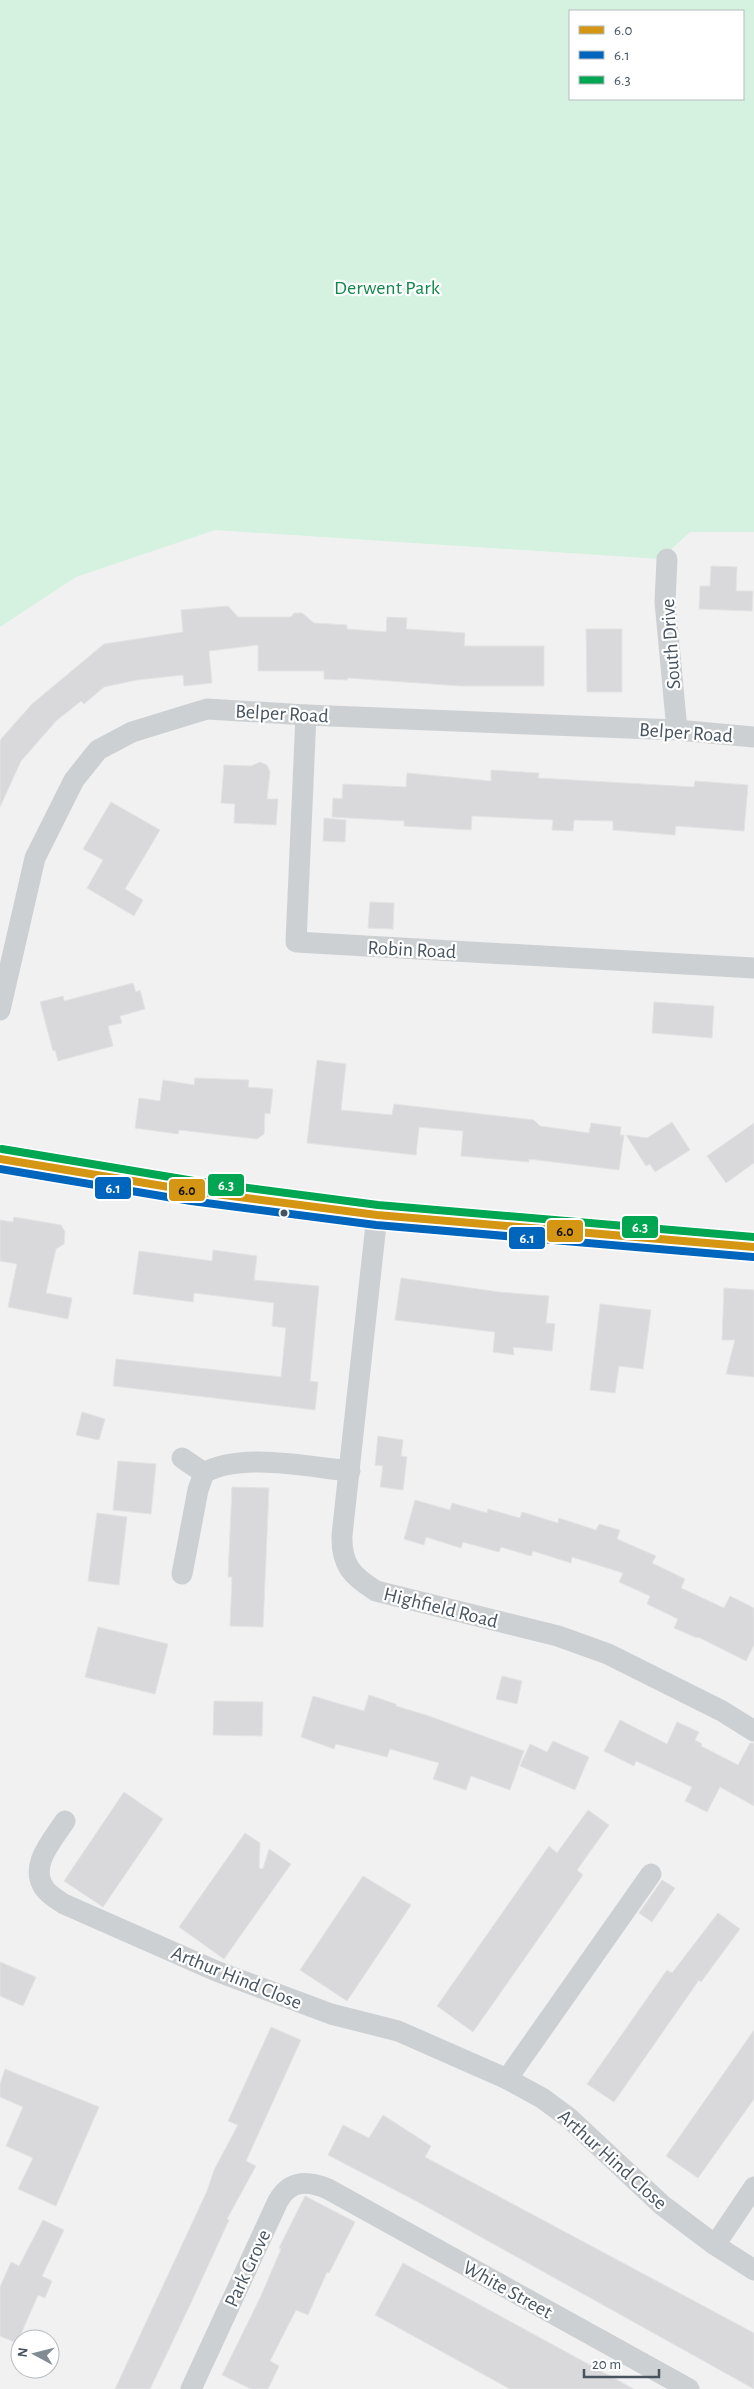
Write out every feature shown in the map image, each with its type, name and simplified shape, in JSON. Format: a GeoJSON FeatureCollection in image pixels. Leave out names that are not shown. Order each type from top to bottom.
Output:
{"type":"FeatureCollection","features":[{"type":"Feature","properties":{"kind":"main road"},"geometry":{"type":"LineString","coordinates":[[0,1160],[193,1191],[377,1215],[754,1246]]}},
{"type":"Feature","properties":{"kind":"street","name":"South Drive"},"geometry":{"type":"LineString","coordinates":[[667,559],[665,602],[677,730]]}},
{"type":"Feature","properties":{"kind":"street","name":"Belper Road"},"geometry":{"type":"LineString","coordinates":[[0,1010],[35,858],[74,780],[98,750],[132,732],[207,709],[306,715],[677,730],[754,737]]}},
{"type":"Feature","properties":{"kind":"street","name":"Robin Road"},"geometry":{"type":"LineString","coordinates":[[306,715],[296,942],[754,968]]}},
{"type":"Feature","properties":{"kind":"street","name":"Highfield Road"},"geometry":{"type":"LineString","coordinates":[[377,1215],[342,1536],[343,1558],[353,1574],[368,1586],[384,1593],[558,1636],[608,1654],[722,1711],[754,1731]]}},
{"type":"Feature","properties":{"kind":"street"},"geometry":{"type":"LineString","coordinates":[[182,1458],[204,1473]]}},
{"type":"Feature","properties":{"kind":"street"},"geometry":{"type":"LineString","coordinates":[[182,1574],[198,1490],[204,1473],[220,1465],[242,1461],[350,1471]]}},
{"type":"Feature","properties":{"kind":"street","name":"Arthur Hind Close"},"geometry":{"type":"LineString","coordinates":[[65,1821],[40,1862],[39,1874],[45,1890],[64,1904],[216,1971],[331,2014],[398,2031],[507,2078],[542,2098],[569,2118],[662,2205],[715,2245],[754,2270]]}},
{"type":"Feature","properties":{"kind":"street"},"geometry":{"type":"LineString","coordinates":[[507,2078],[651,1874]]}},
{"type":"Feature","properties":{"kind":"street","name":"Park Grove"},"geometry":{"type":"LineString","coordinates":[[196,2387],[283,2192],[294,2183],[312,2184],[328,2189]]}},
{"type":"Feature","properties":{"kind":"street"},"geometry":{"type":"LineString","coordinates":[[715,2245],[754,2187]]}},
{"type":"Feature","properties":{"kind":"street","name":"White Street"},"geometry":{"type":"LineString","coordinates":[[328,2189],[689,2389]]}},
{"type":"Feature","properties":{"kind":"green space","name":"Derwent Park"},"geometry":{"type":"Polygon","coordinates":[[[0,0],[754,0],[754,532],[690,532],[661,559],[215,530],[76,577],[0,627],[0,0]]]}},
{"type":"Feature","properties":{"kind":"building"},"geometry":{"type":"Polygon","coordinates":[[[711,566],[737,567],[736,591],[753,591],[752,611],[699,609],[700,586],[710,586],[711,566]]]}},
{"type":"Feature","properties":{"kind":"building"},"geometry":{"type":"Polygon","coordinates":[[[228,606],[238,617],[291,617],[294,613],[302,613],[314,623],[347,625],[347,629],[386,632],[387,617],[407,618],[406,629],[465,633],[464,646],[544,646],[544,686],[461,686],[348,678],[347,680],[324,679],[324,671],[258,671],[258,645],[209,651],[212,683],[184,686],[183,675],[137,680],[104,687],[84,704],[81,701],[56,721],[21,761],[0,807],[0,740],[32,704],[104,644],[183,632],[181,610],[228,606]]]}},
{"type":"Feature","properties":{"kind":"building"},"geometry":{"type":"Polygon","coordinates":[[[586,629],[622,629],[622,692],[587,692],[586,629]]]}},
{"type":"Feature","properties":{"kind":"building"},"geometry":{"type":"Polygon","coordinates":[[[260,762],[267,765],[270,772],[267,799],[278,799],[276,825],[234,823],[235,804],[221,803],[224,765],[251,766],[260,762]]]}},
{"type":"Feature","properties":{"kind":"building"},"geometry":{"type":"Polygon","coordinates":[[[491,770],[539,773],[538,778],[694,787],[695,781],[748,785],[744,831],[676,826],[675,835],[613,830],[613,821],[574,820],[573,831],[552,830],[553,820],[472,816],[471,830],[404,826],[404,821],[332,817],[333,798],[342,799],[343,784],[406,787],[407,773],[491,781],[491,770]]]}},
{"type":"Feature","properties":{"kind":"building"},"geometry":{"type":"Polygon","coordinates":[[[111,802],[160,830],[125,889],[143,900],[134,916],[87,888],[103,860],[83,849],[111,802]]]}},
{"type":"Feature","properties":{"kind":"building"},"geometry":{"type":"Polygon","coordinates":[[[324,818],[346,820],[345,842],[323,841],[324,818]]]}},
{"type":"Feature","properties":{"kind":"building"},"geometry":{"type":"Polygon","coordinates":[[[370,902],[394,903],[393,929],[368,928],[370,902]]]}},
{"type":"Feature","properties":{"kind":"building"},"geometry":{"type":"Polygon","coordinates":[[[133,983],[136,992],[140,990],[145,1009],[120,1016],[122,1023],[108,1026],[113,1046],[58,1061],[55,1050],[53,1051],[40,1002],[63,996],[64,1001],[133,983]]]}},
{"type":"Feature","properties":{"kind":"building"},"geometry":{"type":"Polygon","coordinates":[[[654,1002],[714,1006],[712,1038],[652,1033],[654,1002]]]}},
{"type":"Feature","properties":{"kind":"building"},"geometry":{"type":"Polygon","coordinates":[[[317,1060],[346,1064],[341,1110],[392,1115],[394,1104],[534,1120],[540,1126],[589,1133],[591,1123],[621,1127],[620,1135],[624,1135],[619,1170],[529,1159],[529,1162],[461,1156],[463,1131],[419,1127],[416,1155],[307,1143],[317,1060]]]}},
{"type":"Feature","properties":{"kind":"building"},"geometry":{"type":"Polygon","coordinates":[[[195,1078],[249,1080],[248,1087],[273,1089],[270,1114],[265,1113],[264,1134],[257,1139],[179,1130],[178,1134],[135,1128],[139,1098],[160,1101],[163,1080],[194,1085],[195,1078]]]}},
{"type":"Feature","properties":{"kind":"building"},"geometry":{"type":"Polygon","coordinates":[[[672,1122],[690,1150],[655,1172],[650,1164],[646,1166],[626,1135],[647,1138],[672,1122]]]}},
{"type":"Feature","properties":{"kind":"building"},"geometry":{"type":"Polygon","coordinates":[[[754,1123],[754,1163],[726,1183],[707,1156],[754,1123]]]}},
{"type":"Feature","properties":{"kind":"building"},"geometry":{"type":"Polygon","coordinates":[[[14,1217],[61,1225],[65,1232],[64,1244],[56,1249],[46,1293],[72,1298],[68,1319],[8,1307],[17,1264],[0,1261],[0,1220],[13,1222],[14,1217]]]}},
{"type":"Feature","properties":{"kind":"building"},"geometry":{"type":"Polygon","coordinates":[[[213,1250],[257,1256],[254,1280],[319,1286],[310,1381],[318,1382],[315,1410],[113,1386],[116,1359],[281,1377],[286,1328],[272,1326],[274,1303],[194,1293],[193,1302],[133,1294],[139,1251],[212,1261],[213,1250]]]}},
{"type":"Feature","properties":{"kind":"building"},"geometry":{"type":"Polygon","coordinates":[[[401,1278],[499,1292],[549,1296],[546,1323],[555,1324],[552,1351],[513,1347],[514,1355],[493,1352],[495,1332],[395,1320],[401,1278]]]}},
{"type":"Feature","properties":{"kind":"building"},"geometry":{"type":"Polygon","coordinates":[[[724,1288],[754,1290],[754,1377],[726,1374],[735,1340],[722,1340],[724,1288]]]}},
{"type":"Feature","properties":{"kind":"building"},"geometry":{"type":"Polygon","coordinates":[[[600,1304],[651,1310],[643,1369],[619,1366],[615,1393],[590,1390],[600,1304]]]}},
{"type":"Feature","properties":{"kind":"building"},"geometry":{"type":"Polygon","coordinates":[[[82,1412],[105,1419],[99,1440],[76,1435],[82,1412]]]}},
{"type":"Feature","properties":{"kind":"building"},"geometry":{"type":"Polygon","coordinates":[[[378,1436],[403,1440],[401,1456],[407,1457],[403,1490],[380,1487],[383,1466],[375,1465],[378,1436]]]}},
{"type":"Feature","properties":{"kind":"building"},"geometry":{"type":"Polygon","coordinates":[[[118,1461],[156,1464],[151,1514],[113,1510],[118,1461]]]}},
{"type":"Feature","properties":{"kind":"building"},"geometry":{"type":"Polygon","coordinates":[[[232,1487],[269,1488],[263,1627],[230,1626],[232,1577],[228,1577],[232,1487]]]}},
{"type":"Feature","properties":{"kind":"building"},"geometry":{"type":"Polygon","coordinates":[[[415,1500],[450,1510],[452,1503],[487,1513],[488,1509],[520,1518],[522,1512],[558,1523],[559,1518],[596,1530],[599,1524],[620,1530],[617,1539],[656,1556],[652,1563],[685,1579],[681,1588],[724,1608],[730,1596],[754,1608],[754,1645],[746,1661],[698,1637],[674,1628],[678,1619],[647,1604],[650,1596],[619,1582],[623,1573],[572,1557],[571,1563],[533,1551],[531,1556],[501,1547],[499,1552],[463,1542],[461,1548],[426,1537],[424,1545],[404,1539],[415,1500]]]}},
{"type":"Feature","properties":{"kind":"building"},"geometry":{"type":"Polygon","coordinates":[[[97,1513],[127,1517],[119,1585],[88,1581],[97,1513]]]}},
{"type":"Feature","properties":{"kind":"building"},"geometry":{"type":"Polygon","coordinates":[[[98,1627],[168,1644],[155,1694],[85,1677],[98,1627]]]}},
{"type":"Feature","properties":{"kind":"building"},"geometry":{"type":"Polygon","coordinates":[[[502,1676],[522,1681],[517,1704],[496,1699],[502,1676]]]}},
{"type":"Feature","properties":{"kind":"building"},"geometry":{"type":"Polygon","coordinates":[[[369,1695],[524,1751],[510,1790],[471,1776],[466,1790],[433,1779],[439,1763],[390,1749],[387,1757],[336,1744],[334,1749],[301,1737],[313,1696],[364,1711],[369,1695]]]}},
{"type":"Feature","properties":{"kind":"building"},"geometry":{"type":"Polygon","coordinates":[[[214,1701],[263,1702],[262,1736],[213,1735],[214,1701]]]}},
{"type":"Feature","properties":{"kind":"building"},"geometry":{"type":"Polygon","coordinates":[[[620,1720],[667,1744],[677,1722],[699,1732],[695,1740],[702,1744],[701,1746],[738,1765],[750,1743],[754,1743],[754,1806],[720,1787],[707,1812],[685,1801],[692,1787],[636,1761],[634,1766],[604,1751],[620,1720]]]}},
{"type":"Feature","properties":{"kind":"building"},"geometry":{"type":"Polygon","coordinates":[[[553,1741],[589,1757],[575,1790],[520,1766],[530,1744],[547,1752],[553,1741]]]}},
{"type":"Feature","properties":{"kind":"building"},"geometry":{"type":"Polygon","coordinates":[[[124,1792],[163,1819],[103,1907],[64,1881],[124,1792]]]}},
{"type":"Feature","properties":{"kind":"building"},"geometry":{"type":"Polygon","coordinates":[[[588,1810],[609,1825],[577,1870],[583,1875],[473,2032],[437,2006],[549,1846],[557,1853],[588,1810]]]}},
{"type":"Feature","properties":{"kind":"building"},"geometry":{"type":"Polygon","coordinates":[[[245,1833],[260,1843],[259,1868],[263,1869],[269,1849],[291,1864],[224,1959],[179,1927],[245,1833]]]}},
{"type":"Feature","properties":{"kind":"building"},"geometry":{"type":"Polygon","coordinates":[[[363,1876],[411,1905],[347,2001],[300,1970],[363,1876]]]}},
{"type":"Feature","properties":{"kind":"building"},"geometry":{"type":"Polygon","coordinates":[[[662,1880],[675,1888],[652,1922],[639,1913],[662,1880]]]}},
{"type":"Feature","properties":{"kind":"building"},"geometry":{"type":"Polygon","coordinates":[[[718,1913],[740,1929],[701,1982],[699,1980],[614,2102],[587,2084],[667,1970],[672,1973],[718,1913]]]}},
{"type":"Feature","properties":{"kind":"building"},"geometry":{"type":"Polygon","coordinates":[[[0,1962],[36,1977],[23,2006],[0,1996],[0,1962]]]}},
{"type":"Feature","properties":{"kind":"building"},"geometry":{"type":"Polygon","coordinates":[[[271,2027],[301,2040],[246,2161],[256,2166],[227,2219],[229,2220],[150,2389],[115,2389],[207,2191],[214,2170],[238,2125],[228,2121],[271,2027]]]}},
{"type":"Feature","properties":{"kind":"building"},"geometry":{"type":"Polygon","coordinates":[[[754,2030],[754,2099],[698,2178],[666,2156],[754,2030]]]}},
{"type":"Feature","properties":{"kind":"building"},"geometry":{"type":"Polygon","coordinates":[[[5,2069],[99,2107],[56,2206],[18,2189],[33,2158],[6,2146],[23,2107],[0,2097],[0,2084],[5,2069]]]}},
{"type":"Feature","properties":{"kind":"building"},"geometry":{"type":"Polygon","coordinates":[[[383,2115],[431,2146],[425,2157],[754,2333],[754,2389],[418,2202],[328,2155],[343,2125],[369,2138],[383,2115]]]}},
{"type":"Feature","properties":{"kind":"building"},"geometry":{"type":"Polygon","coordinates":[[[305,2196],[355,2222],[329,2273],[327,2272],[308,2315],[296,2310],[270,2361],[279,2366],[268,2389],[251,2389],[222,2375],[260,2298],[281,2249],[279,2248],[305,2196]]]}},
{"type":"Feature","properties":{"kind":"building"},"geometry":{"type":"Polygon","coordinates":[[[43,2220],[64,2230],[42,2276],[52,2281],[45,2298],[38,2295],[23,2329],[10,2329],[10,2340],[0,2336],[0,2287],[11,2262],[19,2266],[43,2220]]]}},
{"type":"Feature","properties":{"kind":"building"},"geometry":{"type":"Polygon","coordinates":[[[403,2263],[634,2389],[510,2389],[375,2315],[403,2263]]]}},
{"type":"Feature","properties":{"kind":"transit line","name":"6.3"},"geometry":{"type":"LineString","coordinates":[[2,1149],[194,1181],[378,1205],[754,1237]]}},
{"type":"Feature","properties":{"kind":"transit line","name":"6.0"},"geometry":{"type":"LineString","coordinates":[[0,1159],[193,1191],[377,1215],[754,1247]]}},
{"type":"Feature","properties":{"kind":"transit line","name":"6.1"},"geometry":{"type":"LineString","coordinates":[[0,1169],[191,1201],[376,1225],[753,1257]]}}]}
